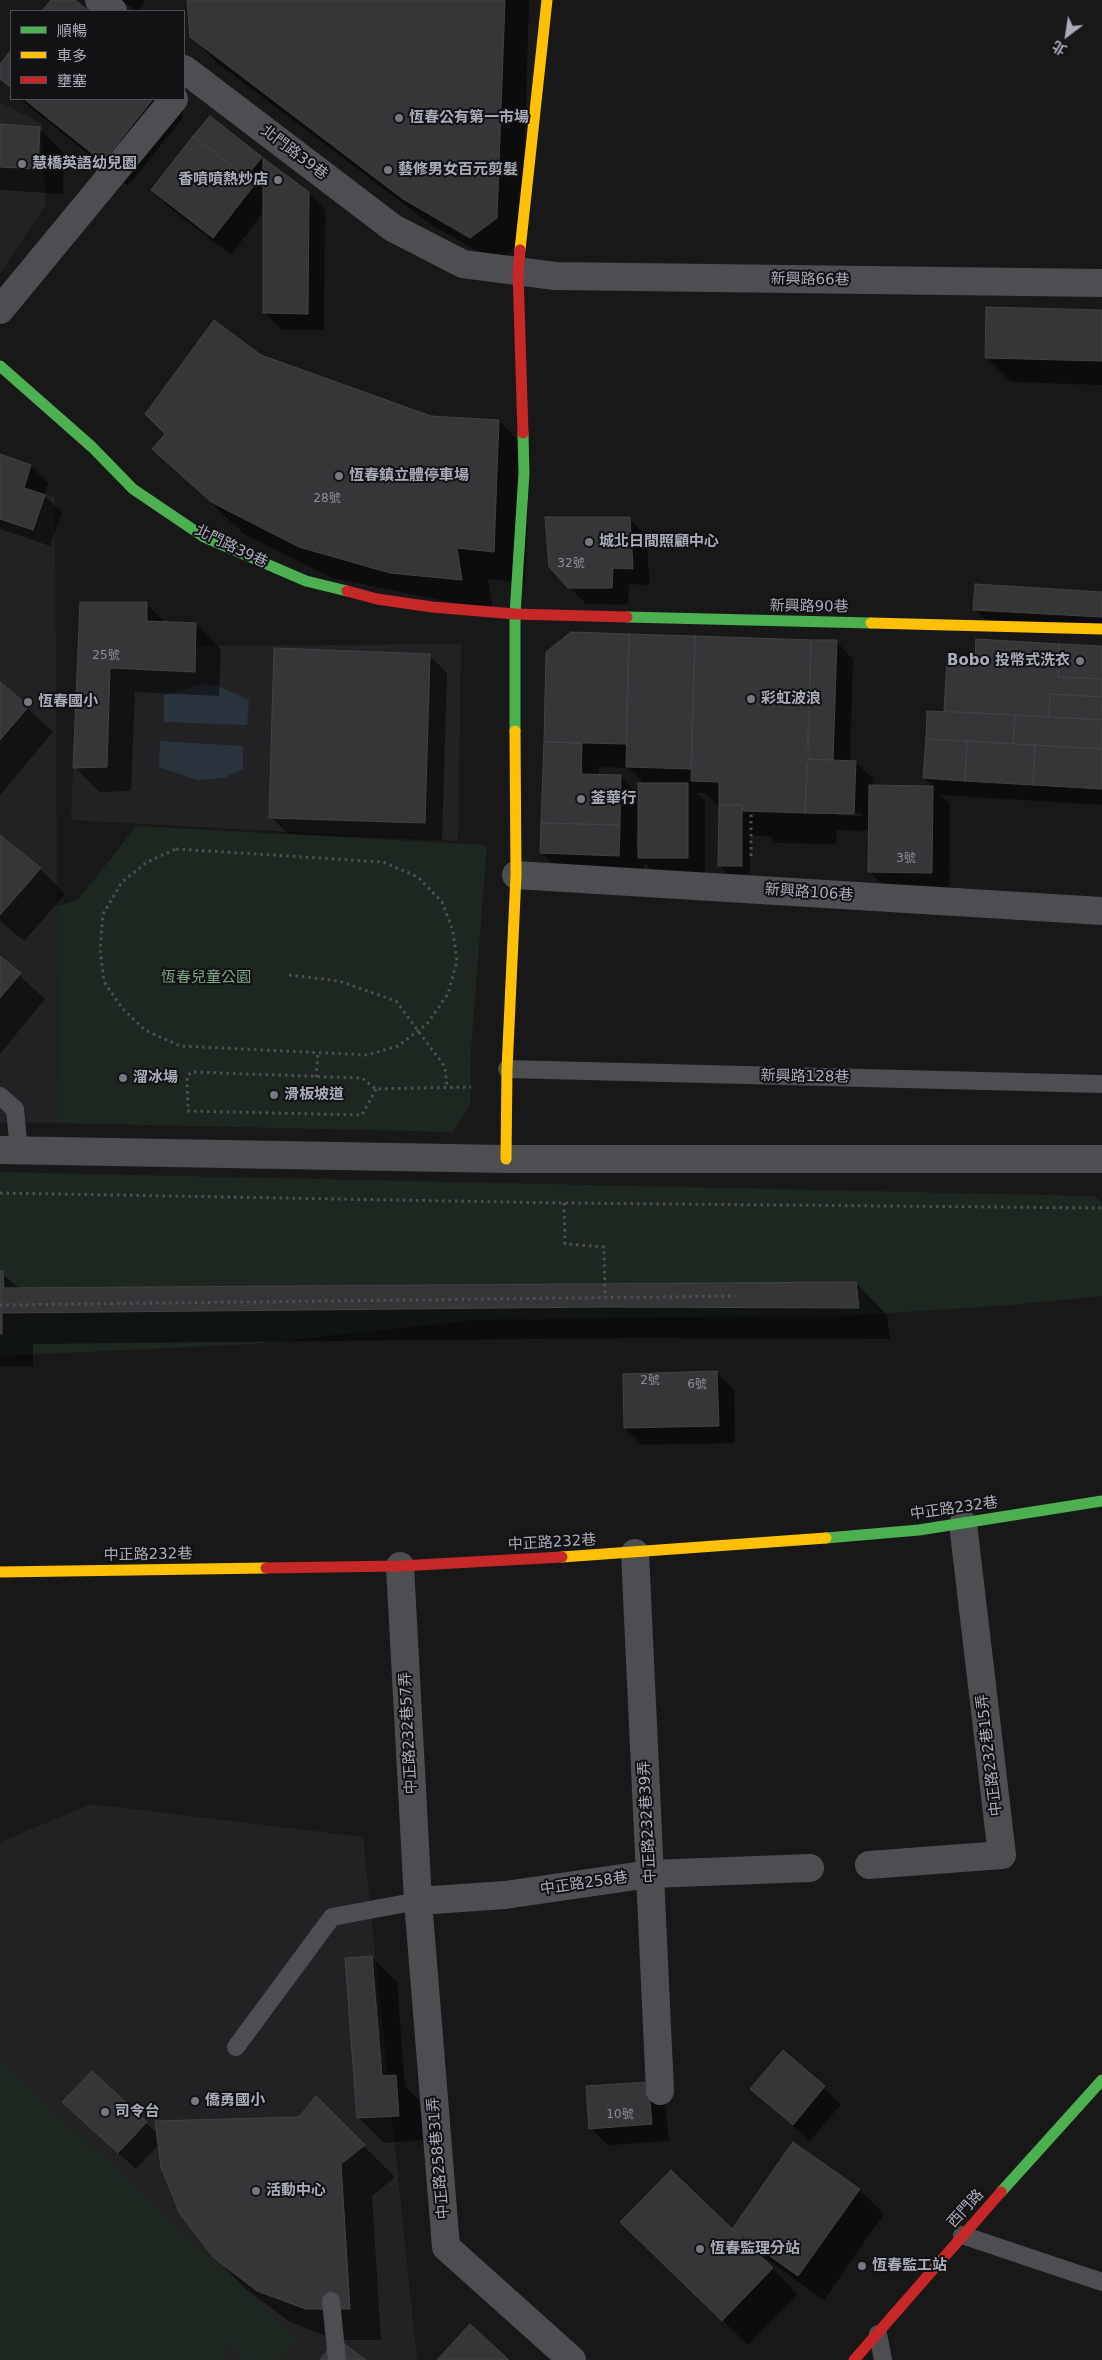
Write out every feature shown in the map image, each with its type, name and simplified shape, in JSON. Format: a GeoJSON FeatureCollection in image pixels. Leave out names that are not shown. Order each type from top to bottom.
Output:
{"type":"FeatureCollection","features":[{"type":"Feature","properties":{"kind":"street"},"geometry":{"type":"LineString","coordinates":[[99,0],[111,10]]}},
{"type":"Feature","properties":{"kind":"street"},"geometry":{"type":"LineString","coordinates":[[506,1159],[507,1069],[516,875],[515,614],[524,473],[518,272],[546,0]]}},
{"type":"Feature","properties":{"kind":"street","name":"北門路39巷"},"geometry":{"type":"LineString","coordinates":[[187,77],[394,228],[463,264],[518,272]]}},
{"type":"Feature","properties":{"kind":"street"},"geometry":{"type":"LineString","coordinates":[[0,310],[173,100]]}},
{"type":"Feature","properties":{"kind":"street","name":"新興路66巷"},"geometry":{"type":"LineString","coordinates":[[518,272],[555,276],[1102,284]]}},
{"type":"Feature","properties":{"kind":"street","name":"北門路39巷"},"geometry":{"type":"LineString","coordinates":[[0,366],[92,447],[134,488],[204,538],[306,581],[377,599],[432,608],[515,614]]}},
{"type":"Feature","properties":{"kind":"street","name":"新興路90巷"},"geometry":{"type":"LineString","coordinates":[[515,614],[1102,629]]}},
{"type":"Feature","properties":{"kind":"street","name":"新興路106巷"},"geometry":{"type":"LineString","coordinates":[[516,875],[1102,911]]}},
{"type":"Feature","properties":{"kind":"street"},"geometry":{"type":"LineString","coordinates":[[9,1151],[506,1159],[1102,1159]]}},
{"type":"Feature","properties":{"kind":"street","name":"中正路232巷"},"geometry":{"type":"LineString","coordinates":[[0,1572],[400,1566],[635,1553],[919,1530],[1102,1501]]}},
{"type":"Feature","properties":{"kind":"street","name":"中正路232巷15弄"},"geometry":{"type":"LineString","coordinates":[[869,1865],[1002,1855],[963,1524]]}},
{"type":"Feature","properties":{"kind":"street","name":"中正路232巷39弄"},"geometry":{"type":"LineString","coordinates":[[635,1553],[660,2091]]}},
{"type":"Feature","properties":{"kind":"street","name":"中正路232巷57弄"},"geometry":{"type":"LineString","coordinates":[[400,1566],[418,1901]]}},
{"type":"Feature","properties":{"kind":"street","name":"中正路258巷"},"geometry":{"type":"LineString","coordinates":[[418,1901],[505,1895],[650,1874],[810,1868]]}},
{"type":"Feature","properties":{"kind":"street","name":"中正路258巷31弄"},"geometry":{"type":"LineString","coordinates":[[418,1901],[446,2247],[572,2360]]}},
{"type":"Feature","properties":{"kind":"street","name":"西門路"},"geometry":{"type":"LineString","coordinates":[[854,2360],[962,2235],[1102,2080]]}},
{"type":"Feature","properties":{"kind":"lane","name":"新興路128巷"},"geometry":{"type":"LineString","coordinates":[[507,1069],[1102,1084]]}},
{"type":"Feature","properties":{"kind":"lane"},"geometry":{"type":"LineString","coordinates":[[0,1096],[15,1109],[9,1151]]}},
{"type":"Feature","properties":{"kind":"lane"},"geometry":{"type":"LineString","coordinates":[[236,2047],[332,1917],[418,1901]]}},
{"type":"Feature","properties":{"kind":"lane"},"geometry":{"type":"LineString","coordinates":[[962,2235],[1102,2282]]}},
{"type":"Feature","properties":{"kind":"lane"},"geometry":{"type":"LineString","coordinates":[[331,2301],[337,2360]]}},
{"type":"Feature","properties":{"kind":"lane"},"geometry":{"type":"LineString","coordinates":[[878,2334],[883,2360]]}},
{"type":"Feature","properties":{"kind":"path"},"geometry":{"type":"LineString","coordinates":[[751,812],[751,889]]}},
{"type":"Feature","properties":{"kind":"path"},"geometry":{"type":"LineString","coordinates":[[176,849],[383,862],[418,877],[442,902],[453,931],[457,961],[448,994],[426,1024],[398,1046],[367,1055],[318,1053],[180,1046],[145,1030],[122,1008],[104,982],[100,950],[103,914],[122,882],[147,862],[176,849]]}},
{"type":"Feature","properties":{"kind":"path"},"geometry":{"type":"LineString","coordinates":[[289,975],[339,981],[396,1001],[444,1067],[448,1087]]}},
{"type":"Feature","properties":{"kind":"path"},"geometry":{"type":"LineString","coordinates":[[316,1077],[318,1053]]}},
{"type":"Feature","properties":{"kind":"path"},"geometry":{"type":"LineString","coordinates":[[376,1089],[362,1115],[188,1111],[187,1076],[192,1072],[362,1078],[376,1089],[471,1087]]}},
{"type":"Feature","properties":{"kind":"path"},"geometry":{"type":"LineString","coordinates":[[0,1193],[564,1203],[1102,1208]]}},
{"type":"Feature","properties":{"kind":"path"},"geometry":{"type":"LineString","coordinates":[[564,1203],[566,1244],[604,1247],[605,1296]]}},
{"type":"Feature","properties":{"kind":"path"},"geometry":{"type":"LineString","coordinates":[[0,1306],[605,1296],[735,1296]]}},
{"type":"Feature","properties":{"kind":"shaded area","name":"慧橋英語幼兒園"},"geometry":{"type":"Polygon","coordinates":[[[0,102],[42,124],[46,204],[0,273],[0,102]]]}},
{"type":"Feature","properties":{"kind":"shaded area","name":"恆春國小"},"geometry":{"type":"Polygon","coordinates":[[[0,477],[55,497],[58,1123],[0,1123],[0,477]]]}},
{"type":"Feature","properties":{"kind":"shaded area"},"geometry":{"type":"Polygon","coordinates":[[[80,602],[147,602],[147,621],[196,623],[196,646],[461,644],[458,841],[71,820],[80,602]]]}},
{"type":"Feature","properties":{"kind":"shaded area"},"geometry":{"type":"Polygon","coordinates":[[[203,684],[218,686],[249,700],[247,725],[164,722],[164,695],[203,684]]]}},
{"type":"Feature","properties":{"kind":"shaded area"},"geometry":{"type":"Polygon","coordinates":[[[160,741],[243,746],[243,769],[224,778],[197,780],[159,767],[160,741]]]}},
{"type":"Feature","properties":{"kind":"shaded area","name":"僑勇國小"},"geometry":{"type":"Polygon","coordinates":[[[92,1804],[363,1837],[417,2360],[0,2360],[0,1842],[92,1804]]]}},
{"type":"Feature","properties":{"kind":"green space","name":"恆春兒童公園"},"geometry":{"type":"Polygon","coordinates":[[[136,826],[487,845],[471,1050],[470,1105],[453,1132],[58,1123],[57,906],[78,900],[136,826]]]}},
{"type":"Feature","properties":{"kind":"green space"},"geometry":{"type":"Polygon","coordinates":[[[0,1172],[1093,1196],[1102,1202],[1102,1296],[1012,1305],[858,1315],[477,1320],[254,1344],[0,1356],[0,1172]]]}},
{"type":"Feature","properties":{"kind":"green space"},"geometry":{"type":"Polygon","coordinates":[[[0,2060],[298,2340],[280,2360],[243,2360],[226,2339],[225,2360],[0,2360],[0,2060]]]}},
{"type":"Feature","properties":{"kind":"building"},"geometry":{"type":"Polygon","coordinates":[[[51,0],[75,0],[88,10],[43,10],[51,0]]]}},
{"type":"Feature","properties":{"kind":"building","name":"恆春公有第一市場"},"geometry":{"type":"Polygon","coordinates":[[[187,0],[505,0],[497,218],[470,238],[403,199],[190,37],[187,0]]]}},
{"type":"Feature","properties":{"kind":"building"},"geometry":{"type":"Polygon","coordinates":[[[10,51],[10,87],[0,79],[0,64],[10,51]]]}},
{"type":"Feature","properties":{"kind":"building"},"geometry":{"type":"Polygon","coordinates":[[[25,100],[152,100],[103,162],[25,100]]]}},
{"type":"Feature","properties":{"kind":"building"},"geometry":{"type":"Polygon","coordinates":[[[210,116],[262,157],[246,177],[193,136],[210,116]]]}},
{"type":"Feature","properties":{"kind":"building"},"geometry":{"type":"Polygon","coordinates":[[[0,124],[40,127],[38,169],[0,167],[0,124]]]}},
{"type":"Feature","properties":{"kind":"building"},"geometry":{"type":"Polygon","coordinates":[[[193,136],[255,184],[213,238],[151,190],[193,136]]]}},
{"type":"Feature","properties":{"kind":"building"},"geometry":{"type":"Polygon","coordinates":[[[263,158],[309,192],[308,314],[263,313],[263,158]]]}},
{"type":"Feature","properties":{"kind":"building"},"geometry":{"type":"Polygon","coordinates":[[[986,307],[1102,310],[1102,361],[985,358],[986,307]]]}},
{"type":"Feature","properties":{"kind":"building","name":"恆春鎮立體停車場"},"geometry":{"type":"Polygon","coordinates":[[[214,320],[261,355],[431,416],[499,420],[494,552],[457,548],[462,580],[390,573],[299,547],[211,502],[152,449],[165,434],[145,414],[214,320]]]}},
{"type":"Feature","properties":{"kind":"building"},"geometry":{"type":"Polygon","coordinates":[[[0,454],[31,465],[24,488],[45,495],[33,530],[0,519],[0,454]]]}},
{"type":"Feature","properties":{"kind":"building","name":"城北日間照顧中心"},"geometry":{"type":"Polygon","coordinates":[[[545,517],[630,517],[633,569],[613,568],[612,588],[568,588],[549,567],[545,517]]]}},
{"type":"Feature","properties":{"kind":"building"},"geometry":{"type":"Polygon","coordinates":[[[975,584],[1102,592],[1102,617],[973,610],[975,584]]]}},
{"type":"Feature","properties":{"kind":"building"},"geometry":{"type":"Polygon","coordinates":[[[80,602],[147,602],[147,621],[196,623],[195,672],[110,668],[107,767],[73,768],[80,602]]]}},
{"type":"Feature","properties":{"kind":"building"},"geometry":{"type":"Polygon","coordinates":[[[571,632],[629,634],[626,744],[544,742],[546,652],[571,632]]]}},
{"type":"Feature","properties":{"kind":"building"},"geometry":{"type":"Polygon","coordinates":[[[629,634],[695,636],[691,769],[626,767],[629,634]]]}},
{"type":"Feature","properties":{"kind":"building","name":"彩虹波浪"},"geometry":{"type":"Polygon","coordinates":[[[695,636],[811,640],[805,813],[743,811],[742,805],[719,805],[719,782],[691,781],[695,636]]]}},
{"type":"Feature","properties":{"kind":"building"},"geometry":{"type":"Polygon","coordinates":[[[976,639],[1059,644],[1058,677],[1102,679],[1102,697],[1050,694],[1049,717],[944,711],[947,655],[975,657],[976,639]]]}},
{"type":"Feature","properties":{"kind":"building"},"geometry":{"type":"Polygon","coordinates":[[[811,640],[837,640],[833,760],[808,759],[811,640]]]}},
{"type":"Feature","properties":{"kind":"building","name":"Bobo 投幣式洗衣"},"geometry":{"type":"Polygon","coordinates":[[[1059,644],[1102,646],[1102,679],[1058,677],[1059,644]]]}},
{"type":"Feature","properties":{"kind":"building"},"geometry":{"type":"Polygon","coordinates":[[[274,648],[430,654],[425,823],[269,818],[274,648]]]}},
{"type":"Feature","properties":{"kind":"building"},"geometry":{"type":"Polygon","coordinates":[[[0,682],[29,706],[0,740],[0,682]]]}},
{"type":"Feature","properties":{"kind":"building"},"geometry":{"type":"Polygon","coordinates":[[[1050,694],[1102,697],[1102,720],[1049,717],[1050,694]]]}},
{"type":"Feature","properties":{"kind":"building"},"geometry":{"type":"Polygon","coordinates":[[[927,711],[1015,715],[1013,744],[926,739],[927,711]]]}},
{"type":"Feature","properties":{"kind":"building"},"geometry":{"type":"Polygon","coordinates":[[[1015,715],[1102,720],[1102,749],[1013,744],[1015,715]]]}},
{"type":"Feature","properties":{"kind":"building"},"geometry":{"type":"Polygon","coordinates":[[[926,739],[967,741],[965,781],[923,778],[926,739]]]}},
{"type":"Feature","properties":{"kind":"building"},"geometry":{"type":"Polygon","coordinates":[[[967,741],[1035,745],[1033,785],[965,781],[967,741]]]}},
{"type":"Feature","properties":{"kind":"building","name":"菳華行"},"geometry":{"type":"Polygon","coordinates":[[[544,742],[582,743],[581,774],[621,775],[620,825],[541,823],[544,742]]]}},
{"type":"Feature","properties":{"kind":"building"},"geometry":{"type":"Polygon","coordinates":[[[1035,745],[1102,749],[1102,789],[1033,785],[1035,745]]]}},
{"type":"Feature","properties":{"kind":"building"},"geometry":{"type":"Polygon","coordinates":[[[808,759],[856,761],[854,814],[805,813],[808,759]]]}},
{"type":"Feature","properties":{"kind":"building"},"geometry":{"type":"Polygon","coordinates":[[[638,783],[688,783],[688,858],[638,858],[638,783]]]}},
{"type":"Feature","properties":{"kind":"building"},"geometry":{"type":"Polygon","coordinates":[[[869,785],[933,786],[932,873],[868,872],[869,785]]]}},
{"type":"Feature","properties":{"kind":"building"},"geometry":{"type":"Polygon","coordinates":[[[719,805],[742,805],[742,866],[718,866],[719,805]]]}},
{"type":"Feature","properties":{"kind":"building"},"geometry":{"type":"Polygon","coordinates":[[[541,823],[620,825],[619,856],[540,853],[541,823]]]}},
{"type":"Feature","properties":{"kind":"building"},"geometry":{"type":"Polygon","coordinates":[[[0,835],[41,868],[0,915],[0,835]]]}},
{"type":"Feature","properties":{"kind":"building"},"geometry":{"type":"Polygon","coordinates":[[[0,956],[21,973],[0,998],[0,956]]]}},
{"type":"Feature","properties":{"kind":"building"},"geometry":{"type":"Polygon","coordinates":[[[0,1271],[3,1271],[4,1288],[856,1282],[859,1308],[604,1307],[2,1313],[2,1334],[0,1334],[0,1271]]]}},
{"type":"Feature","properties":{"kind":"building"},"geometry":{"type":"Polygon","coordinates":[[[717,1371],[719,1426],[624,1428],[623,1374],[717,1371]]]}},
{"type":"Feature","properties":{"kind":"building"},"geometry":{"type":"Polygon","coordinates":[[[372,1956],[382,2076],[396,2075],[399,2116],[357,2118],[345,1958],[372,1956]]]}},
{"type":"Feature","properties":{"kind":"building"},"geometry":{"type":"Polygon","coordinates":[[[783,2050],[825,2086],[793,2125],[750,2089],[783,2050]]]}},
{"type":"Feature","properties":{"kind":"building","name":"司令台"},"geometry":{"type":"Polygon","coordinates":[[[92,2071],[147,2122],[118,2153],[62,2102],[92,2071]]]}},
{"type":"Feature","properties":{"kind":"building"},"geometry":{"type":"Polygon","coordinates":[[[648,2082],[652,2124],[589,2129],[586,2086],[648,2082]]]}},
{"type":"Feature","properties":{"kind":"building","name":"活動中心"},"geometry":{"type":"Polygon","coordinates":[[[316,2096],[365,2145],[341,2164],[350,2309],[306,2309],[257,2291],[213,2257],[180,2214],[161,2167],[155,2121],[299,2117],[316,2096]]]}},
{"type":"Feature","properties":{"kind":"building"},"geometry":{"type":"Polygon","coordinates":[[[793,2142],[860,2189],[798,2276],[732,2229],[793,2142]]]}},
{"type":"Feature","properties":{"kind":"building","name":"恆春監理分站"},"geometry":{"type":"Polygon","coordinates":[[[671,2170],[773,2268],[722,2321],[620,2222],[671,2170]]]}},
{"type":"Feature","properties":{"kind":"building"},"geometry":{"type":"Polygon","coordinates":[[[470,2324],[509,2360],[437,2360],[470,2324]]]}},
{"type":"Feature","properties":{"kind":"building"},"geometry":{"type":"Polygon","coordinates":[[[336,2338],[366,2360],[320,2360],[336,2338]]]}},
{"type":"Feature","properties":{"kind":"traffic: fast"},"geometry":{"type":"LineString","coordinates":[[0,366],[92,447],[133,489],[204,537],[306,581],[347,591]]}},
{"type":"Feature","properties":{"kind":"traffic: fast"},"geometry":{"type":"LineString","coordinates":[[515,731],[515,614],[524,473],[523,433]]}},
{"type":"Feature","properties":{"kind":"traffic: fast"},"geometry":{"type":"LineString","coordinates":[[627,617],[871,623]]}},
{"type":"Feature","properties":{"kind":"traffic: fast"},"geometry":{"type":"LineString","coordinates":[[826,1538],[919,1530],[1102,1501]]}},
{"type":"Feature","properties":{"kind":"traffic: fast"},"geometry":{"type":"LineString","coordinates":[[1001,2192],[1102,2080]]}},
{"type":"Feature","properties":{"kind":"traffic: slow"},"geometry":{"type":"LineString","coordinates":[[520,250],[547,0]]}},
{"type":"Feature","properties":{"kind":"traffic: slow"},"geometry":{"type":"LineString","coordinates":[[871,623],[1102,629]]}},
{"type":"Feature","properties":{"kind":"traffic: slow"},"geometry":{"type":"LineString","coordinates":[[506,1159],[507,1069],[516,875],[515,731]]}},
{"type":"Feature","properties":{"kind":"traffic: slow"},"geometry":{"type":"LineString","coordinates":[[562,1557],[826,1538]]}},
{"type":"Feature","properties":{"kind":"traffic: slow"},"geometry":{"type":"LineString","coordinates":[[0,1572],[266,1568]]}},
{"type":"Feature","properties":{"kind":"traffic: jam"},"geometry":{"type":"LineString","coordinates":[[520,250],[518,272],[523,433]]}},
{"type":"Feature","properties":{"kind":"traffic: jam"},"geometry":{"type":"LineString","coordinates":[[347,591],[377,599],[432,607],[515,614],[627,617]]}},
{"type":"Feature","properties":{"kind":"traffic: jam"},"geometry":{"type":"LineString","coordinates":[[266,1568],[400,1566],[562,1557]]}},
{"type":"Feature","properties":{"kind":"traffic: jam"},"geometry":{"type":"LineString","coordinates":[[854,2360],[1001,2192]]}},
{"type":"Feature","properties":{"kind":"place","name":"恆春公有第一市場"},"geometry":{"type":"Point","coordinates":[399,118]}},
{"type":"Feature","properties":{"kind":"place","name":"慧橋英語幼兒園"},"geometry":{"type":"Point","coordinates":[22,164]}},
{"type":"Feature","properties":{"kind":"place","name":"藝修男女百元剪髮"},"geometry":{"type":"Point","coordinates":[388,170]}},
{"type":"Feature","properties":{"kind":"place","name":"香噴噴熱炒店"},"geometry":{"type":"Point","coordinates":[278,180]}},
{"type":"Feature","properties":{"kind":"place","name":"恆春鎮立體停車場"},"geometry":{"type":"Point","coordinates":[339,476]}},
{"type":"Feature","properties":{"kind":"place","name":"城北日間照顧中心"},"geometry":{"type":"Point","coordinates":[589,542]}},
{"type":"Feature","properties":{"kind":"place","name":"Bobo 投幣式洗衣"},"geometry":{"type":"Point","coordinates":[1080,661]}},
{"type":"Feature","properties":{"kind":"place","name":"彩虹波浪"},"geometry":{"type":"Point","coordinates":[751,699]}},
{"type":"Feature","properties":{"kind":"place","name":"恆春國小"},"geometry":{"type":"Point","coordinates":[28,702]}},
{"type":"Feature","properties":{"kind":"place","name":"菳華行"},"geometry":{"type":"Point","coordinates":[581,799]}},
{"type":"Feature","properties":{"kind":"place","name":"溜冰場"},"geometry":{"type":"Point","coordinates":[123,1078]}},
{"type":"Feature","properties":{"kind":"place","name":"滑板坡道"},"geometry":{"type":"Point","coordinates":[274,1095]}},
{"type":"Feature","properties":{"kind":"place","name":"僑勇國小"},"geometry":{"type":"Point","coordinates":[195,2101]}},
{"type":"Feature","properties":{"kind":"place","name":"司令台"},"geometry":{"type":"Point","coordinates":[105,2112]}},
{"type":"Feature","properties":{"kind":"place","name":"活動中心"},"geometry":{"type":"Point","coordinates":[256,2191]}},
{"type":"Feature","properties":{"kind":"place","name":"恆春監理分站"},"geometry":{"type":"Point","coordinates":[700,2249]}},
{"type":"Feature","properties":{"kind":"place","name":"恆春監工站"},"geometry":{"type":"Point","coordinates":[862,2266]}}]}
